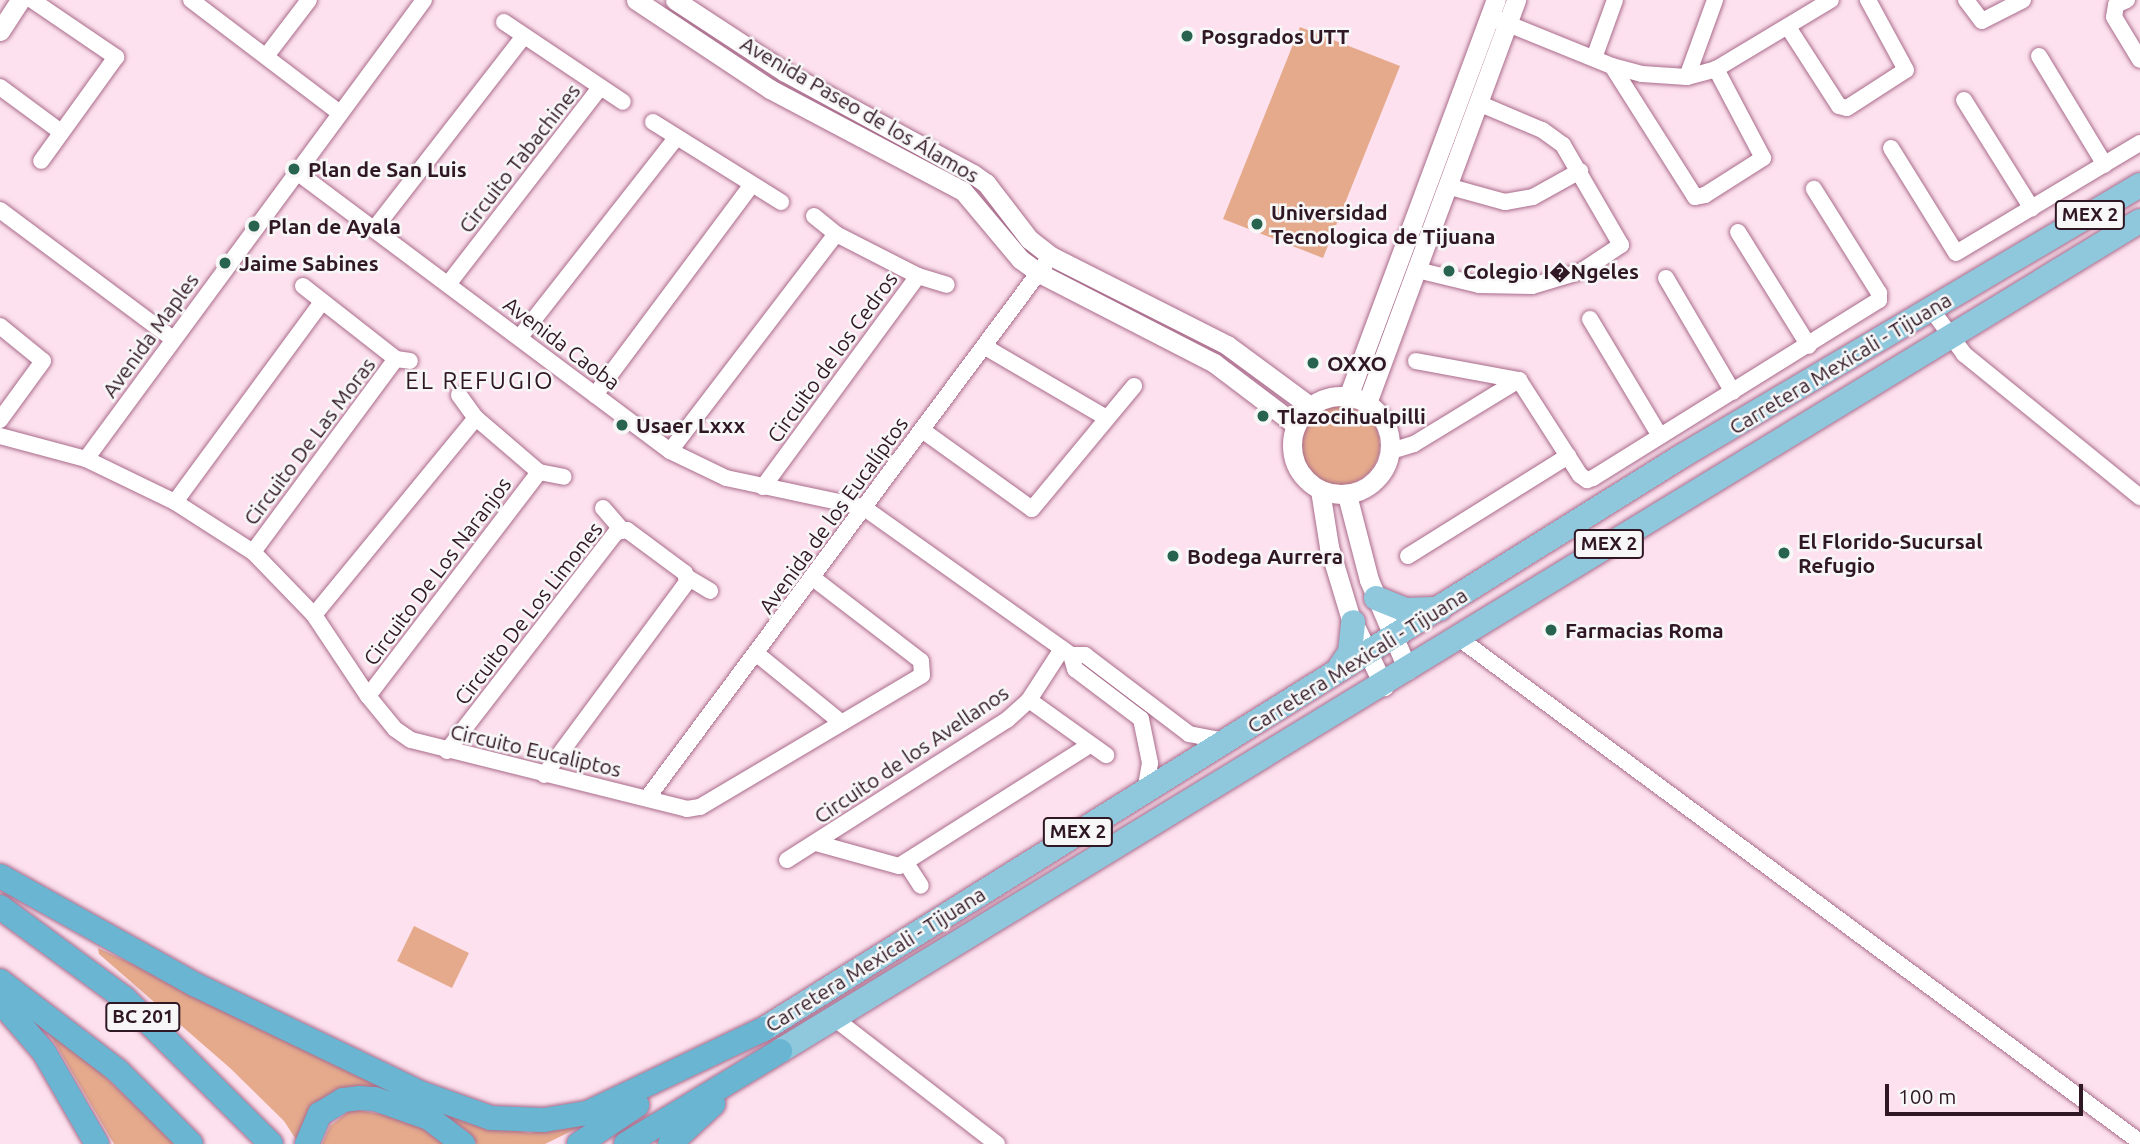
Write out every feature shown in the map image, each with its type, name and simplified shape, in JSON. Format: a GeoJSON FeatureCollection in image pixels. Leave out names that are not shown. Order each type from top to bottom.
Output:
{"type":"FeatureCollection","features":[{"type":"Feature","properties":{"kind":"highway"},"geometry":{"type":"LineString","coordinates":[[0,876],[196,985],[418,1092],[491,1118],[544,1120],[587,1112],[764,1029]]}},
{"type":"Feature","properties":{"kind":"highway"},"geometry":{"type":"LineString","coordinates":[[8,912],[101,932]]}},
{"type":"Feature","properties":{"kind":"highway","name":"BC 201"},"geometry":{"type":"LineString","coordinates":[[8,912],[124,998],[271,1144]]}},
{"type":"Feature","properties":{"kind":"highway","name":"BC 201"},"geometry":{"type":"LineString","coordinates":[[0,981],[118,1071],[191,1144]]}},
{"type":"Feature","properties":{"kind":"highway"},"geometry":{"type":"LineString","coordinates":[[0,1001],[44,1052],[97,1144]]}},
{"type":"Feature","properties":{"kind":"highway","name":"Carretera Mexicali - Tijuana"},"geometry":{"type":"LineString","coordinates":[[579,1144],[764,1029]]}},
{"type":"Feature","properties":{"kind":"highway"},"geometry":{"type":"LineString","coordinates":[[670,1144],[779,1051]]}},
{"type":"Feature","properties":{"kind":"highway","name":"Carretera Mexicali - Tijuana"},"geometry":{"type":"LineString","coordinates":[[626,1144],[779,1051]]}},
{"type":"Feature","properties":{"kind":"highway"},"geometry":{"type":"LineString","coordinates":[[307,1144],[320,1114],[343,1100],[359,1098],[375,1099],[429,1118],[463,1144]]}},
{"type":"Feature","properties":{"kind":"main road"},"geometry":{"type":"LineString","coordinates":[[1931,309],[1935,294],[1954,277],[2140,165]]}},
{"type":"Feature","properties":{"kind":"main road","name":"Carretera Mexicali - Tijuana"},"geometry":{"type":"LineString","coordinates":[[764,1029],[1628,490],[2140,185]]}},
{"type":"Feature","properties":{"kind":"main road","name":"Carretera Mexicali - Tijuana"},"geometry":{"type":"LineString","coordinates":[[779,1051],[1384,686],[1538,588],[2140,221]]}},
{"type":"Feature","properties":{"kind":"main road"},"geometry":{"type":"LineString","coordinates":[[1538,588],[1535,578],[1539,565],[1619,512],[1628,490]]}},
{"type":"Feature","properties":{"kind":"main road"},"geometry":{"type":"LineString","coordinates":[[1376,598],[1405,610],[1441,609]]}},
{"type":"Feature","properties":{"kind":"main road"},"geometry":{"type":"LineString","coordinates":[[1334,674],[1350,652],[1353,622]]}},
{"type":"Feature","properties":{"kind":"street"},"geometry":{"type":"LineString","coordinates":[[0,31],[20,0]]}},
{"type":"Feature","properties":{"kind":"street"},"geometry":{"type":"LineString","coordinates":[[32,0],[116,57],[41,161]]}},
{"type":"Feature","properties":{"kind":"street"},"geometry":{"type":"LineString","coordinates":[[191,0],[267,55],[340,113]]}},
{"type":"Feature","properties":{"kind":"street"},"geometry":{"type":"LineString","coordinates":[[267,55],[309,0]]}},
{"type":"Feature","properties":{"kind":"street","name":"Avenida Maples"},"geometry":{"type":"LineString","coordinates":[[86,459],[424,0]]}},
{"type":"Feature","properties":{"kind":"street","name":"Avenida Paseo de los Álamos"},"geometry":{"type":"LineString","coordinates":[[636,0],[770,89],[963,191],[1020,259],[1039,273],[1214,363],[1296,425]]}},
{"type":"Feature","properties":{"kind":"street","name":"Avenida Paseo de los Álamos"},"geometry":{"type":"LineString","coordinates":[[675,0],[785,72],[973,174],[986,183],[1029,239],[1051,256],[1227,345],[1311,407]]}},
{"type":"Feature","properties":{"kind":"street"},"geometry":{"type":"LineString","coordinates":[[1348,397],[1498,14],[1516,0]]}},
{"type":"Feature","properties":{"kind":"street"},"geometry":{"type":"LineString","coordinates":[[1594,58],[1615,0]]}},
{"type":"Feature","properties":{"kind":"street"},"geometry":{"type":"LineString","coordinates":[[1688,77],[1715,0]]}},
{"type":"Feature","properties":{"kind":"street"},"geometry":{"type":"LineString","coordinates":[[1788,27],[1839,106],[1847,108],[1906,70],[1868,0]]}},
{"type":"Feature","properties":{"kind":"street"},"geometry":{"type":"LineString","coordinates":[[1966,0],[1982,21],[2023,0]]}},
{"type":"Feature","properties":{"kind":"street"},"geometry":{"type":"LineString","coordinates":[[2127,0],[2116,5],[2113,17],[2140,60]]}},
{"type":"Feature","properties":{"kind":"street"},"geometry":{"type":"LineString","coordinates":[[1498,14],[1612,66],[1643,74],[1688,77],[1716,69],[1788,27],[1822,3]]}},
{"type":"Feature","properties":{"kind":"street"},"geometry":{"type":"LineString","coordinates":[[1367,403],[1478,103],[1498,14]]}},
{"type":"Feature","properties":{"kind":"street","name":"Circuito Tabachines"},"geometry":{"type":"LineString","coordinates":[[449,283],[598,89],[504,22]]}},
{"type":"Feature","properties":{"kind":"street"},"geometry":{"type":"LineString","coordinates":[[374,228],[523,37]]}},
{"type":"Feature","properties":{"kind":"street"},"geometry":{"type":"LineString","coordinates":[[2039,56],[2105,165]]}},
{"type":"Feature","properties":{"kind":"street"},"geometry":{"type":"LineString","coordinates":[[1612,66],[1695,197],[1705,195],[1763,158],[1716,69]]}},
{"type":"Feature","properties":{"kind":"street"},"geometry":{"type":"LineString","coordinates":[[0,88],[61,132]]}},
{"type":"Feature","properties":{"kind":"street"},"geometry":{"type":"LineString","coordinates":[[598,89],[623,102]]}},
{"type":"Feature","properties":{"kind":"street"},"geometry":{"type":"LineString","coordinates":[[1964,100],[2032,209]]}},
{"type":"Feature","properties":{"kind":"street"},"geometry":{"type":"LineString","coordinates":[[1417,270],[1479,285],[1532,286],[1582,271],[1614,253],[1621,245],[1580,171],[1555,137],[1478,103]]}},
{"type":"Feature","properties":{"kind":"street"},"geometry":{"type":"LineString","coordinates":[[653,122],[751,186],[781,202]]}},
{"type":"Feature","properties":{"kind":"street"},"geometry":{"type":"LineString","coordinates":[[520,337],[676,138]]}},
{"type":"Feature","properties":{"kind":"street"},"geometry":{"type":"LineString","coordinates":[[1891,148],[1956,253],[2140,143]]}},
{"type":"Feature","properties":{"kind":"street"},"geometry":{"type":"LineString","coordinates":[[1447,186],[1505,202],[1533,197],[1580,171]]}},
{"type":"Feature","properties":{"kind":"street","name":"Avenida Caoba"},"geometry":{"type":"LineString","coordinates":[[297,172],[449,283],[670,451],[726,478],[863,507],[1066,652]]}},
{"type":"Feature","properties":{"kind":"street"},"geometry":{"type":"LineString","coordinates":[[595,395],[751,186]]}},
{"type":"Feature","properties":{"kind":"street"},"geometry":{"type":"LineString","coordinates":[[1416,361],[1519,380],[1568,456],[1587,480],[1809,346],[1879,300],[1879,293],[1814,188]]}},
{"type":"Feature","properties":{"kind":"street"},"geometry":{"type":"LineString","coordinates":[[0,210],[173,339]]}},
{"type":"Feature","properties":{"kind":"street","name":"Circuito de los Cedros"},"geometry":{"type":"LineString","coordinates":[[763,487],[918,276],[836,234],[814,216]]}},
{"type":"Feature","properties":{"kind":"street"},"geometry":{"type":"LineString","coordinates":[[1738,232],[1809,346]]}},
{"type":"Feature","properties":{"kind":"street"},"geometry":{"type":"LineString","coordinates":[[670,451],[836,234]]}},
{"type":"Feature","properties":{"kind":"street","name":"Avenida de los Eucalíptos"},"geometry":{"type":"LineString","coordinates":[[648,797],[1051,256]]}},
{"type":"Feature","properties":{"kind":"street"},"geometry":{"type":"LineString","coordinates":[[918,276],[947,285]]}},
{"type":"Feature","properties":{"kind":"street"},"geometry":{"type":"LineString","coordinates":[[1666,278],[1734,392]]}},
{"type":"Feature","properties":{"kind":"street","name":"Circuito De Las Moras"},"geometry":{"type":"LineString","coordinates":[[253,552],[403,360],[303,286]]}},
{"type":"Feature","properties":{"kind":"street"},"geometry":{"type":"LineString","coordinates":[[176,502],[322,302]]}},
{"type":"Feature","properties":{"kind":"street"},"geometry":{"type":"LineString","coordinates":[[1931,309],[1948,336],[1974,363],[2140,497]]}},
{"type":"Feature","properties":{"kind":"street"},"geometry":{"type":"LineString","coordinates":[[1590,319],[1660,436]]}},
{"type":"Feature","properties":{"kind":"street"},"geometry":{"type":"LineString","coordinates":[[0,326],[43,360],[0,420]]}},
{"type":"Feature","properties":{"kind":"street"},"geometry":{"type":"LineString","coordinates":[[985,347],[1105,417]]}},
{"type":"Feature","properties":{"kind":"street"},"geometry":{"type":"LineString","coordinates":[[1391,451],[1414,444],[1519,380]]}},
{"type":"Feature","properties":{"kind":"street"},"geometry":{"type":"LineString","coordinates":[[922,430],[1032,509],[1105,417],[1134,386]]}},
{"type":"Feature","properties":{"kind":"street","name":"Circuito De Los Naranjos"},"geometry":{"type":"LineString","coordinates":[[368,696],[539,472],[475,418],[459,396]]}},
{"type":"Feature","properties":{"kind":"street"},"geometry":{"type":"LineString","coordinates":[[1348,397],[1367,403],[1386,424],[1391,451],[1381,475],[1347,495],[1320,490],[1298,469],[1293,447],[1296,425],[1311,407],[1328,398],[1348,397]]}},
{"type":"Feature","properties":{"kind":"street"},"geometry":{"type":"LineString","coordinates":[[314,615],[475,418]]}},
{"type":"Feature","properties":{"kind":"street","name":"Circuito Eucaliptos"},"geometry":{"type":"LineString","coordinates":[[0,436],[86,459],[176,502],[253,552],[314,615],[368,696],[395,729],[411,740],[544,775],[648,797],[687,810],[700,807],[922,674],[925,668],[813,578]]}},
{"type":"Feature","properties":{"kind":"street"},"geometry":{"type":"LineString","coordinates":[[1408,556],[1568,456]]}},
{"type":"Feature","properties":{"kind":"street"},"geometry":{"type":"LineString","coordinates":[[539,472],[564,477]]}},
{"type":"Feature","properties":{"kind":"street"},"geometry":{"type":"LineString","coordinates":[[1320,490],[1329,547],[1353,622],[1384,686]]}},
{"type":"Feature","properties":{"kind":"street"},"geometry":{"type":"LineString","coordinates":[[1347,495],[1376,598],[1408,670]]}},
{"type":"Feature","properties":{"kind":"street"},"geometry":{"type":"LineString","coordinates":[[603,508],[621,529]]}},
{"type":"Feature","properties":{"kind":"street","name":"Circuito De Los Limones"},"geometry":{"type":"LineString","coordinates":[[447,751],[621,529],[710,591]]}},
{"type":"Feature","properties":{"kind":"street"},"geometry":{"type":"LineString","coordinates":[[544,775],[687,577]]}},
{"type":"Feature","properties":{"kind":"street"},"geometry":{"type":"LineString","coordinates":[[1460,639],[2140,1142]]}},
{"type":"Feature","properties":{"kind":"street"},"geometry":{"type":"LineString","coordinates":[[1066,652],[1085,656],[1189,734],[1226,741]]}},
{"type":"Feature","properties":{"kind":"street"},"geometry":{"type":"LineString","coordinates":[[1066,652],[1075,669],[1141,719],[1150,763],[1145,790]]}},
{"type":"Feature","properties":{"kind":"street","name":"Circuito de los Avellanos"},"geometry":{"type":"LineString","coordinates":[[787,860],[1007,720],[1029,700],[1066,652]]}},
{"type":"Feature","properties":{"kind":"street"},"geometry":{"type":"LineString","coordinates":[[757,654],[842,723]]}},
{"type":"Feature","properties":{"kind":"street","name":"Circuito de los Avellanos"},"geometry":{"type":"LineString","coordinates":[[1029,700],[1106,755]]}},
{"type":"Feature","properties":{"kind":"street"},"geometry":{"type":"LineString","coordinates":[[920,886],[906,863],[1090,745]]}},
{"type":"Feature","properties":{"kind":"street","name":"Circuito de los Avellanos"},"geometry":{"type":"LineString","coordinates":[[816,843],[892,867],[906,863]]}},
{"type":"Feature","properties":{"kind":"street"},"geometry":{"type":"LineString","coordinates":[[834,1018],[997,1144]]}},
{"type":"Feature","properties":{"kind":"shaded area"},"geometry":{"type":"Polygon","coordinates":[[[1300,27],[1400,66],[1323,258],[1223,219],[1300,27]]]}},
{"type":"Feature","properties":{"kind":"shaded area"},"geometry":{"type":"Polygon","coordinates":[[[1340,405],[1355,408],[1368,417],[1377,430],[1380,445],[1377,460],[1368,473],[1355,482],[1340,485],[1325,482],[1312,473],[1303,460],[1300,445],[1303,430],[1312,417],[1325,408],[1340,405]]]}},
{"type":"Feature","properties":{"kind":"shaded area"},"geometry":{"type":"Polygon","coordinates":[[[414,926],[469,953],[452,988],[397,961],[414,926]]]}},
{"type":"Feature","properties":{"kind":"shaded area"},"geometry":{"type":"Polygon","coordinates":[[[98,948],[476,1123],[529,1133],[584,1125],[545,1144],[477,1144],[467,1131],[444,1117],[365,1091],[299,1144],[284,1121],[230,1068],[99,954],[98,948]]]}},
{"type":"Feature","properties":{"kind":"shaded area"},"geometry":{"type":"Polygon","coordinates":[[[23,1005],[77,1050],[176,1144],[114,1144],[52,1038],[23,1005]]]}},
{"type":"Feature","properties":{"kind":"shaded area"},"geometry":{"type":"Polygon","coordinates":[[[352,1109],[409,1119],[448,1144],[322,1144],[330,1126],[352,1109]]]}},
{"type":"Feature","properties":{"kind":"place","name":"Posgrados UTT"},"geometry":{"type":"Point","coordinates":[1187,36]}},
{"type":"Feature","properties":{"kind":"place","name":"Plan de San Luis"},"geometry":{"type":"Point","coordinates":[294,169]}},
{"type":"Feature","properties":{"kind":"place","name":"Universidad Tecnologica de Tijuana"},"geometry":{"type":"Point","coordinates":[1257,224]}},
{"type":"Feature","properties":{"kind":"place","name":"Plan de Ayala"},"geometry":{"type":"Point","coordinates":[254,226]}},
{"type":"Feature","properties":{"kind":"place","name":"Jaime Sabines"},"geometry":{"type":"Point","coordinates":[225,263]}},
{"type":"Feature","properties":{"kind":"place","name":"Colegio I�Ngeles"},"geometry":{"type":"Point","coordinates":[1449,271]}},
{"type":"Feature","properties":{"kind":"place","name":"OXXO"},"geometry":{"type":"Point","coordinates":[1313,363]}},
{"type":"Feature","properties":{"kind":"place","name":"Tlazocihualpilli"},"geometry":{"type":"Point","coordinates":[1263,416]}},
{"type":"Feature","properties":{"kind":"place","name":"Usaer Lxxx"},"geometry":{"type":"Point","coordinates":[622,425]}},
{"type":"Feature","properties":{"kind":"place","name":"El Florido-Sucursal Refugio"},"geometry":{"type":"Point","coordinates":[1784,553]}},
{"type":"Feature","properties":{"kind":"place","name":"Bodega Aurrera"},"geometry":{"type":"Point","coordinates":[1173,556]}},
{"type":"Feature","properties":{"kind":"place","name":"Farmacias Roma"},"geometry":{"type":"Point","coordinates":[1551,630]}},
{"type":"Feature","properties":{"kind":"district","name":"EL REFUGIO"},"geometry":{"type":"Point","coordinates":[480,381]}}]}
